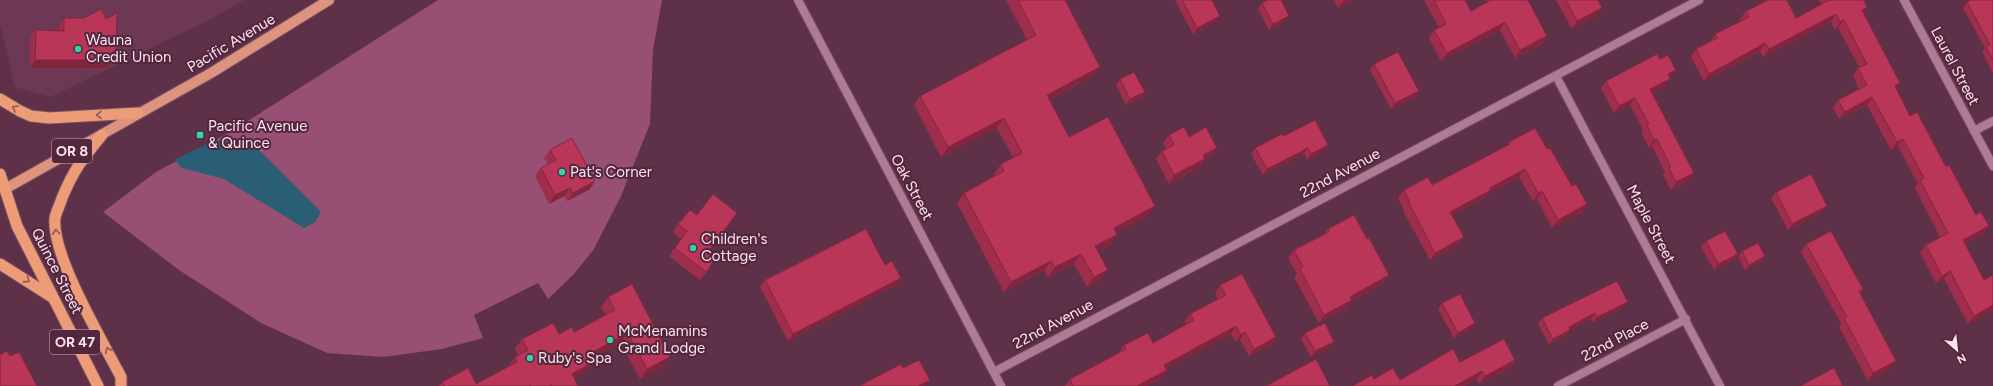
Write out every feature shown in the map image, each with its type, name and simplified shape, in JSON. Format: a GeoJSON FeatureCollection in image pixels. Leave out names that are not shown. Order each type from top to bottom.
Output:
{"type":"FeatureCollection","features":[{"type":"Feature","properties":{"kind":"highway"},"geometry":{"type":"LineString","coordinates":[[0,99],[20,111],[32,116],[49,118],[138,113]]}},
{"type":"Feature","properties":{"kind":"highway"},"geometry":{"type":"LineString","coordinates":[[102,135],[78,163],[69,181],[55,219],[56,236],[60,253],[72,280],[121,377],[121,386]]}},
{"type":"Feature","properties":{"kind":"highway","name":"OR 47"},"geometry":{"type":"LineString","coordinates":[[0,174],[3,190]]}},
{"type":"Feature","properties":{"kind":"highway","name":"Quince Street"},"geometry":{"type":"LineString","coordinates":[[3,190],[18,226],[98,386]]}},
{"type":"Feature","properties":{"kind":"highway"},"geometry":{"type":"LineString","coordinates":[[0,264],[53,298]]}},
{"type":"Feature","properties":{"kind":"main road","name":"Pacific Avenue"},"geometry":{"type":"LineString","coordinates":[[3,190],[102,135],[138,113],[211,74],[329,0]]}},
{"type":"Feature","properties":{"kind":"street","name":"Oak Street"},"geometry":{"type":"LineString","coordinates":[[798,0],[1001,386]]}},
{"type":"Feature","properties":{"kind":"street","name":"22nd Avenue"},"geometry":{"type":"LineString","coordinates":[[994,372],[1699,0]]}},
{"type":"Feature","properties":{"kind":"street","name":"Laurel Street"},"geometry":{"type":"LineString","coordinates":[[1904,0],[1993,166]]}},
{"type":"Feature","properties":{"kind":"street","name":"Maple Street"},"geometry":{"type":"LineString","coordinates":[[1556,76],[1686,319],[1720,386]]}},
{"type":"Feature","properties":{"kind":"street"},"geometry":{"type":"LineString","coordinates":[[1974,131],[1993,121]]}},
{"type":"Feature","properties":{"kind":"street","name":"22nd Place"},"geometry":{"type":"LineString","coordinates":[[1558,386],[1686,319]]}},
{"type":"Feature","properties":{"kind":"shaded area"},"geometry":{"type":"Polygon","coordinates":[[[0,0],[244,0],[211,19],[50,97],[15,87],[0,25],[0,0]]]}},
{"type":"Feature","properties":{"kind":"shaded area"},"geometry":{"type":"Polygon","coordinates":[[[438,0],[662,0],[653,50],[650,124],[621,196],[594,249],[574,274],[548,299],[538,283],[474,315],[483,338],[442,349],[383,357],[327,353],[261,323],[179,270],[103,212],[156,172],[232,131],[438,0]]]}},
{"type":"Feature","properties":{"kind":"water"},"geometry":{"type":"Polygon","coordinates":[[[219,140],[255,146],[321,212],[315,222],[304,228],[224,179],[182,168],[174,160],[200,147],[219,140]]]}},
{"type":"Feature","properties":{"kind":"building"},"geometry":{"type":"Polygon","coordinates":[[[1018,0],[1065,0],[1100,67],[1047,95],[1069,137],[1108,117],[1155,206],[1114,228],[1117,235],[1095,246],[1108,270],[1094,277],[1081,254],[1055,267],[1051,261],[1011,282],[964,193],[1004,171],[1001,164],[1022,153],[1004,118],[948,147],[920,96],[1036,35],[1018,0]]]}},
{"type":"Feature","properties":{"kind":"building"},"geometry":{"type":"Polygon","coordinates":[[[1182,0],[1212,0],[1220,16],[1197,28],[1182,0]]]}},
{"type":"Feature","properties":{"kind":"building"},"geometry":{"type":"Polygon","coordinates":[[[1268,0],[1281,0],[1289,16],[1273,24],[1262,3],[1268,0]]]}},
{"type":"Feature","properties":{"kind":"building"},"geometry":{"type":"Polygon","coordinates":[[[1434,0],[1465,0],[1471,11],[1491,0],[1528,0],[1547,36],[1520,50],[1505,22],[1447,53],[1434,30],[1446,24],[1434,0]]]}},
{"type":"Feature","properties":{"kind":"building"},"geometry":{"type":"Polygon","coordinates":[[[1566,0],[1598,0],[1602,8],[1577,21],[1566,0]]]}},
{"type":"Feature","properties":{"kind":"building"},"geometry":{"type":"Polygon","coordinates":[[[1768,0],[1787,0],[1796,18],[1829,0],[1864,0],[1867,7],[1862,10],[1900,83],[1895,86],[1910,116],[1917,112],[1946,167],[1949,165],[1976,215],[1981,212],[1989,226],[1963,240],[1984,280],[1993,275],[1993,305],[1974,316],[1950,271],[1942,276],[1926,245],[1948,233],[1920,180],[1924,178],[1903,139],[1897,142],[1872,97],[1845,112],[1838,100],[1867,85],[1858,68],[1867,64],[1844,20],[1840,22],[1836,14],[1769,49],[1765,43],[1709,74],[1696,49],[1717,38],[1715,34],[1749,17],[1746,11],[1768,0]]]}},
{"type":"Feature","properties":{"kind":"building"},"geometry":{"type":"Polygon","coordinates":[[[1971,0],[1993,0],[1993,60],[1986,47],[1990,45],[1967,2],[1971,0]]]}},
{"type":"Feature","properties":{"kind":"building"},"geometry":{"type":"Polygon","coordinates":[[[101,9],[106,19],[117,13],[116,51],[113,51],[113,60],[35,60],[36,30],[64,31],[64,18],[84,18],[101,9]]]}},
{"type":"Feature","properties":{"kind":"building"},"geometry":{"type":"Polygon","coordinates":[[[1398,52],[1419,91],[1395,103],[1374,64],[1398,52]]]}},
{"type":"Feature","properties":{"kind":"building"},"geometry":{"type":"Polygon","coordinates":[[[1657,54],[1660,59],[1668,55],[1676,70],[1668,74],[1670,79],[1650,89],[1694,173],[1676,182],[1669,168],[1671,167],[1657,139],[1654,140],[1647,125],[1649,124],[1635,98],[1619,106],[1606,81],[1657,54]]]}},
{"type":"Feature","properties":{"kind":"building"},"geometry":{"type":"Polygon","coordinates":[[[1134,72],[1145,92],[1130,99],[1120,79],[1134,72]]]}},
{"type":"Feature","properties":{"kind":"building"},"geometry":{"type":"Polygon","coordinates":[[[1315,120],[1328,145],[1311,154],[1308,148],[1267,169],[1255,148],[1282,134],[1284,136],[1315,120]]]}},
{"type":"Feature","properties":{"kind":"building"},"geometry":{"type":"Polygon","coordinates":[[[1184,127],[1189,137],[1206,127],[1217,148],[1203,155],[1205,159],[1174,175],[1162,151],[1174,145],[1169,135],[1184,127]]]}},
{"type":"Feature","properties":{"kind":"building"},"geometry":{"type":"Polygon","coordinates":[[[1535,128],[1547,149],[1550,148],[1572,186],[1576,184],[1587,204],[1558,220],[1542,191],[1538,193],[1525,169],[1490,188],[1491,190],[1450,212],[1464,237],[1435,253],[1409,203],[1410,202],[1404,190],[1428,177],[1432,185],[1510,144],[1509,142],[1535,128]]]}},
{"type":"Feature","properties":{"kind":"building","name":"Pat's Corner"},"geometry":{"type":"Polygon","coordinates":[[[572,138],[595,181],[573,193],[570,188],[555,195],[541,168],[556,160],[550,150],[572,138]]]}},
{"type":"Feature","properties":{"kind":"building"},"geometry":{"type":"Polygon","coordinates":[[[1811,174],[1827,206],[1792,224],[1776,192],[1811,174]]]}},
{"type":"Feature","properties":{"kind":"building","name":"Children's Cottage"},"geometry":{"type":"Polygon","coordinates":[[[713,194],[737,213],[707,253],[715,259],[706,272],[675,248],[687,231],[678,224],[690,210],[697,215],[713,194]]]}},
{"type":"Feature","properties":{"kind":"building"},"geometry":{"type":"Polygon","coordinates":[[[1354,215],[1367,239],[1369,238],[1389,275],[1350,297],[1352,300],[1324,315],[1300,269],[1303,267],[1294,250],[1329,232],[1328,229],[1354,215]]]}},
{"type":"Feature","properties":{"kind":"building"},"geometry":{"type":"Polygon","coordinates":[[[866,229],[885,265],[892,261],[901,278],[793,334],[765,280],[866,229]]]}},
{"type":"Feature","properties":{"kind":"building"},"geometry":{"type":"Polygon","coordinates":[[[1725,231],[1738,254],[1718,264],[1706,241],[1725,231]]]}},
{"type":"Feature","properties":{"kind":"building"},"geometry":{"type":"Polygon","coordinates":[[[1831,231],[1863,289],[1859,291],[1896,361],[1873,373],[1844,318],[1847,317],[1806,244],[1831,231]]]}},
{"type":"Feature","properties":{"kind":"building"},"geometry":{"type":"Polygon","coordinates":[[[1758,243],[1765,256],[1749,265],[1742,251],[1758,243]]]}},
{"type":"Feature","properties":{"kind":"building"},"geometry":{"type":"Polygon","coordinates":[[[1242,274],[1276,337],[1254,349],[1245,332],[1241,335],[1236,326],[1164,365],[1167,370],[1137,386],[1073,386],[1070,379],[1126,349],[1124,345],[1148,333],[1153,343],[1194,320],[1190,314],[1226,295],[1220,285],[1242,274]]]}},
{"type":"Feature","properties":{"kind":"building"},"geometry":{"type":"Polygon","coordinates":[[[1617,281],[1628,302],[1597,317],[1595,313],[1569,327],[1570,330],[1553,339],[1542,318],[1617,281]]]}},
{"type":"Feature","properties":{"kind":"building","name":"McMenamins Grand Lodge"},"geometry":{"type":"Polygon","coordinates":[[[632,284],[670,357],[647,369],[628,333],[587,355],[591,363],[572,374],[578,386],[444,386],[442,382],[468,368],[476,384],[517,362],[515,357],[528,350],[522,339],[553,323],[559,334],[572,327],[574,332],[615,310],[608,297],[632,284]]]}},
{"type":"Feature","properties":{"kind":"building"},"geometry":{"type":"Polygon","coordinates":[[[1460,294],[1475,323],[1458,333],[1442,303],[1460,294]]]}},
{"type":"Feature","properties":{"kind":"building"},"geometry":{"type":"Polygon","coordinates":[[[1325,323],[1334,342],[1315,351],[1305,333],[1325,323]]]}},
{"type":"Feature","properties":{"kind":"building"},"geometry":{"type":"Polygon","coordinates":[[[1504,339],[1515,360],[1485,376],[1482,371],[1455,386],[1352,386],[1372,375],[1374,379],[1393,368],[1400,380],[1453,349],[1460,362],[1504,339]]]}},
{"type":"Feature","properties":{"kind":"building"},"geometry":{"type":"Polygon","coordinates":[[[7,351],[10,356],[19,352],[37,386],[0,386],[0,355],[7,351]]]}},
{"type":"Feature","properties":{"kind":"building"},"geometry":{"type":"Polygon","coordinates":[[[1316,359],[1330,386],[1266,386],[1316,359]]]}},
{"type":"Feature","properties":{"kind":"building"},"geometry":{"type":"Polygon","coordinates":[[[919,360],[930,380],[918,386],[861,386],[901,364],[903,368],[919,360]]]}},
{"type":"Feature","properties":{"kind":"building"},"geometry":{"type":"Polygon","coordinates":[[[1834,368],[1843,386],[1800,386],[1834,368]]]}},
{"type":"Feature","properties":{"kind":"place","name":"Wauna Credit Union"},"geometry":{"type":"Point","coordinates":[78,49]}},
{"type":"Feature","properties":{"kind":"place","name":"Pacific Avenue & Quince"},"geometry":{"type":"Point","coordinates":[200,135]}},
{"type":"Feature","properties":{"kind":"place","name":"Pat's Corner"},"geometry":{"type":"Point","coordinates":[562,172]}},
{"type":"Feature","properties":{"kind":"place","name":"Children's Cottage"},"geometry":{"type":"Point","coordinates":[693,248]}},
{"type":"Feature","properties":{"kind":"place","name":"McMenamins Grand Lodge"},"geometry":{"type":"Point","coordinates":[610,340]}},
{"type":"Feature","properties":{"kind":"place","name":"Ruby's Spa"},"geometry":{"type":"Point","coordinates":[530,358]}}]}
